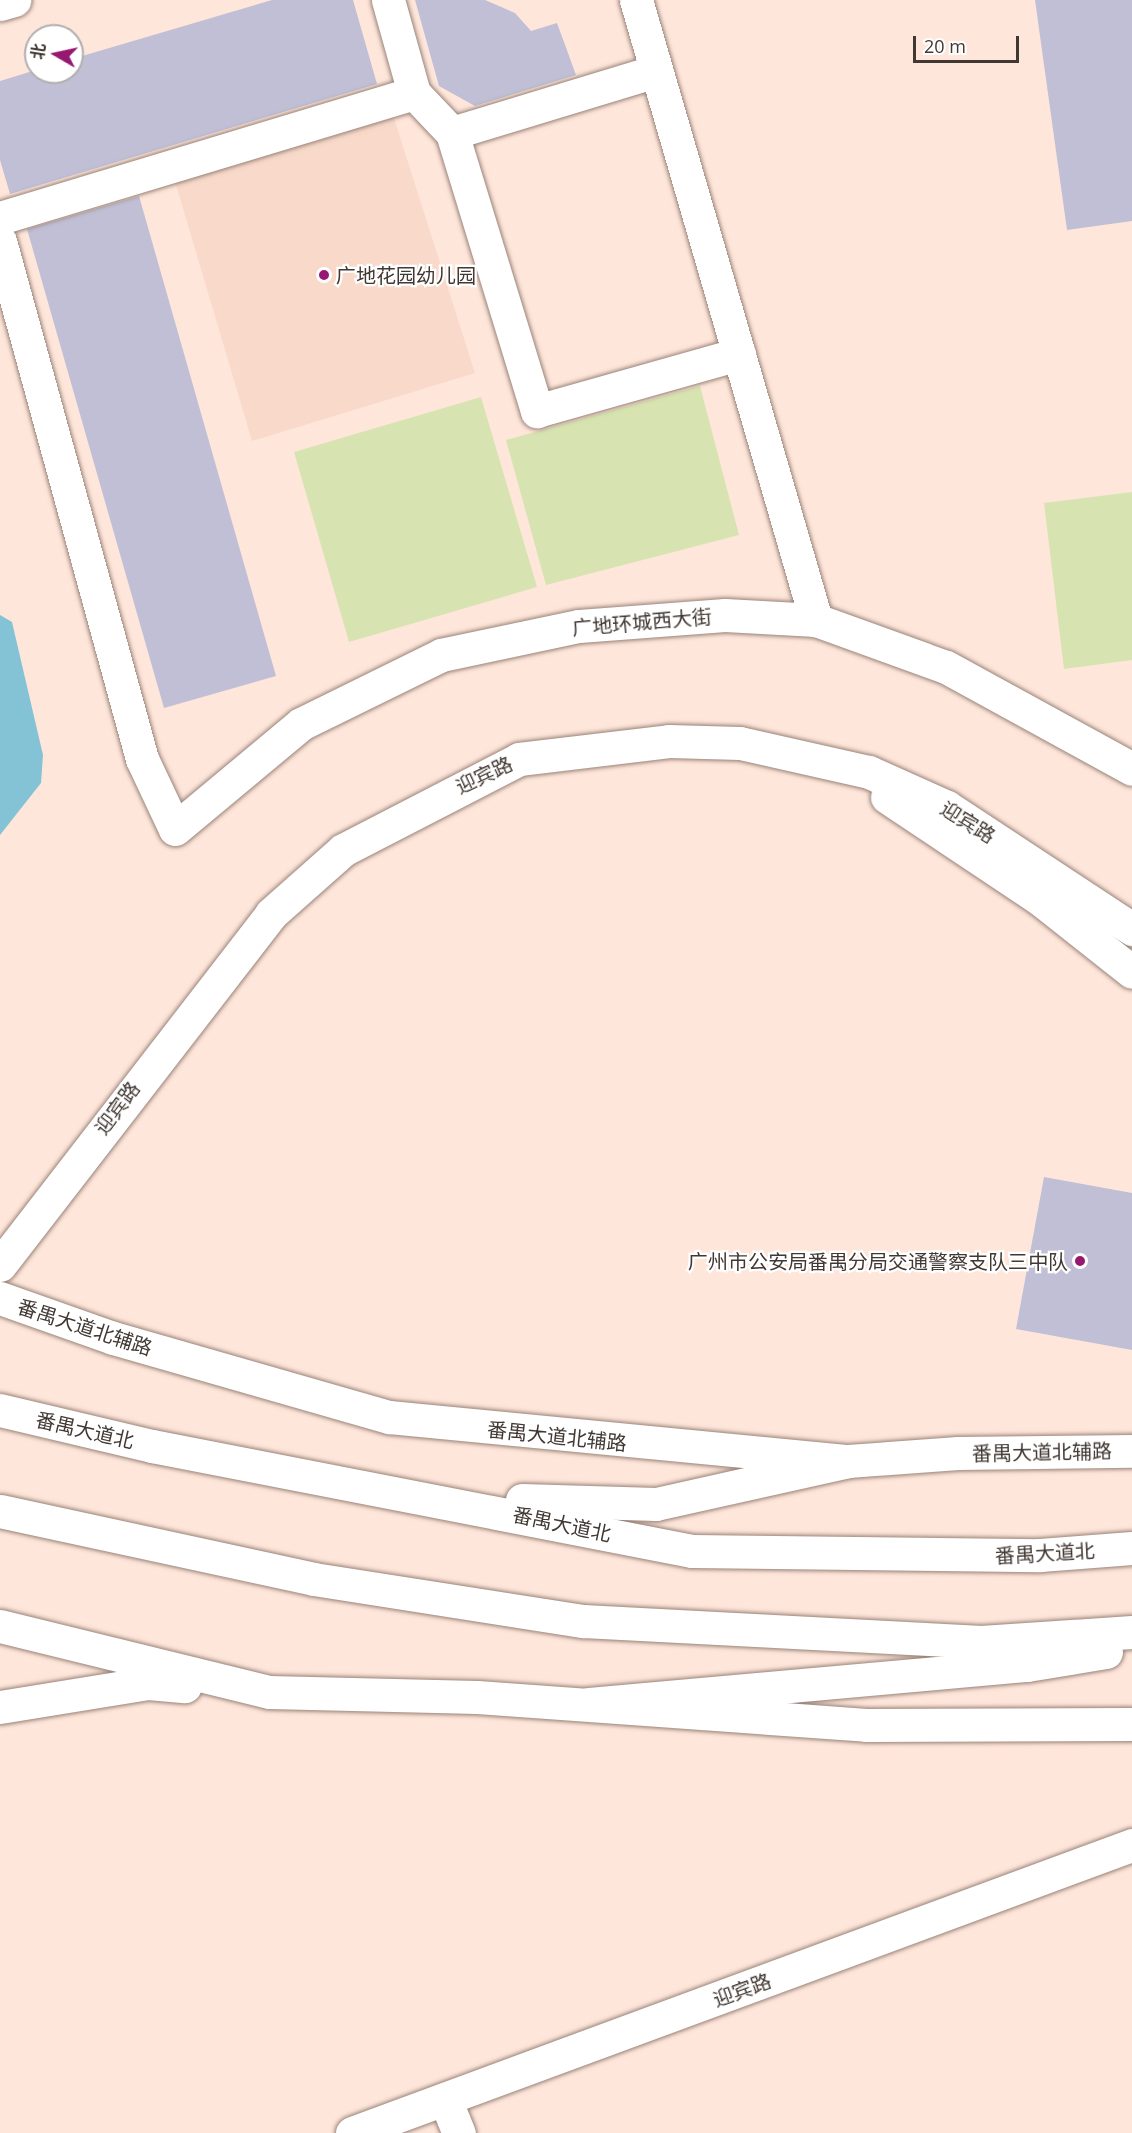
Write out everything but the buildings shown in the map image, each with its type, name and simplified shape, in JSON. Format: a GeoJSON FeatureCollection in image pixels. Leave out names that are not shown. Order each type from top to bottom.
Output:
{"type":"FeatureCollection","features":[{"type":"Feature","properties":{"kind":"main road"},"geometry":{"type":"LineString","coordinates":[[0,4],[14,0]]}},
{"type":"Feature","properties":{"kind":"main road"},"geometry":{"type":"LineString","coordinates":[[388,0],[414,93],[452,133],[537,411],[739,354]]}},
{"type":"Feature","properties":{"kind":"main road"},"geometry":{"type":"LineString","coordinates":[[636,0],[816,620]]}},
{"type":"Feature","properties":{"kind":"main road"},"geometry":{"type":"LineString","coordinates":[[452,133],[656,71]]}},
{"type":"Feature","properties":{"kind":"main road"},"geometry":{"type":"LineString","coordinates":[[0,218],[414,93]]}},
{"type":"Feature","properties":{"kind":"main road","name":"广地环城西大街"},"geometry":{"type":"LineString","coordinates":[[0,241],[142,759],[175,829],[301,724],[441,655],[579,626],[725,615],[816,620],[946,667],[1132,770]]}},
{"type":"Feature","properties":{"kind":"main road","name":"迎宾路"},"geometry":{"type":"LineString","coordinates":[[0,1265],[50,1195],[271,914],[343,850],[519,759],[669,741],[740,743],[869,772],[947,807],[1132,929]]}},
{"type":"Feature","properties":{"kind":"main road"},"geometry":{"type":"LineString","coordinates":[[799,755],[889,798],[1040,899],[1132,972]]}},
{"type":"Feature","properties":{"kind":"main road","name":"番禺大道北辅路"},"geometry":{"type":"LineString","coordinates":[[0,1298],[113,1338],[389,1417],[848,1461],[958,1453],[1132,1451]]}},
{"type":"Feature","properties":{"kind":"main road","name":"番禺大道北"},"geometry":{"type":"LineString","coordinates":[[0,1410],[152,1446],[437,1498],[692,1551],[951,1556],[1132,1548]]}},
{"type":"Feature","properties":{"kind":"main road"},"geometry":{"type":"LineString","coordinates":[[437,1498],[656,1504],[848,1461]]}},
{"type":"Feature","properties":{"kind":"main road"},"geometry":{"type":"LineString","coordinates":[[0,1511],[314,1579],[583,1621],[981,1642],[1132,1632]]}},
{"type":"Feature","properties":{"kind":"main road"},"geometry":{"type":"LineString","coordinates":[[0,1626],[269,1692]]}},
{"type":"Feature","properties":{"kind":"main road"},"geometry":{"type":"LineString","coordinates":[[589,1704],[1027,1665],[1132,1647]]}},
{"type":"Feature","properties":{"kind":"main road"},"geometry":{"type":"LineString","coordinates":[[0,1707],[148,1683],[269,1692],[589,1704],[866,1725],[1132,1724]]}},
{"type":"Feature","properties":{"kind":"main road","name":"迎宾路"},"geometry":{"type":"LineString","coordinates":[[352,2133],[1132,1845]]}},
{"type":"Feature","properties":{"kind":"main road"},"geometry":{"type":"LineString","coordinates":[[445,2099],[459,2133]]}},
{"type":"Feature","properties":{"kind":"shaded area","name":"广地花园幼儿园"},"geometry":{"type":"Polygon","coordinates":[[[393,115],[475,373],[252,441],[174,178],[393,115]]]}},
{"type":"Feature","properties":{"kind":"green space"},"geometry":{"type":"Polygon","coordinates":[[[700,386],[739,535],[546,585],[506,440],[700,386]]]}},
{"type":"Feature","properties":{"kind":"green space"},"geometry":{"type":"Polygon","coordinates":[[[481,397],[537,587],[349,642],[294,452],[481,397]]]}},
{"type":"Feature","properties":{"kind":"green space"},"geometry":{"type":"Polygon","coordinates":[[[1132,492],[1132,660],[1064,669],[1044,503],[1132,492]]]}},
{"type":"Feature","properties":{"kind":"water"},"geometry":{"type":"Polygon","coordinates":[[[0,615],[12,622],[43,755],[41,783],[0,835],[0,615]]]}},
{"type":"Feature","properties":{"kind":"place","name":"广地花园幼儿园"},"geometry":{"type":"Point","coordinates":[324,275]}},
{"type":"Feature","properties":{"kind":"place","name":"广州市公安局番禺分局交通警察支队三中队"},"geometry":{"type":"Point","coordinates":[1080,1261]}}]}
